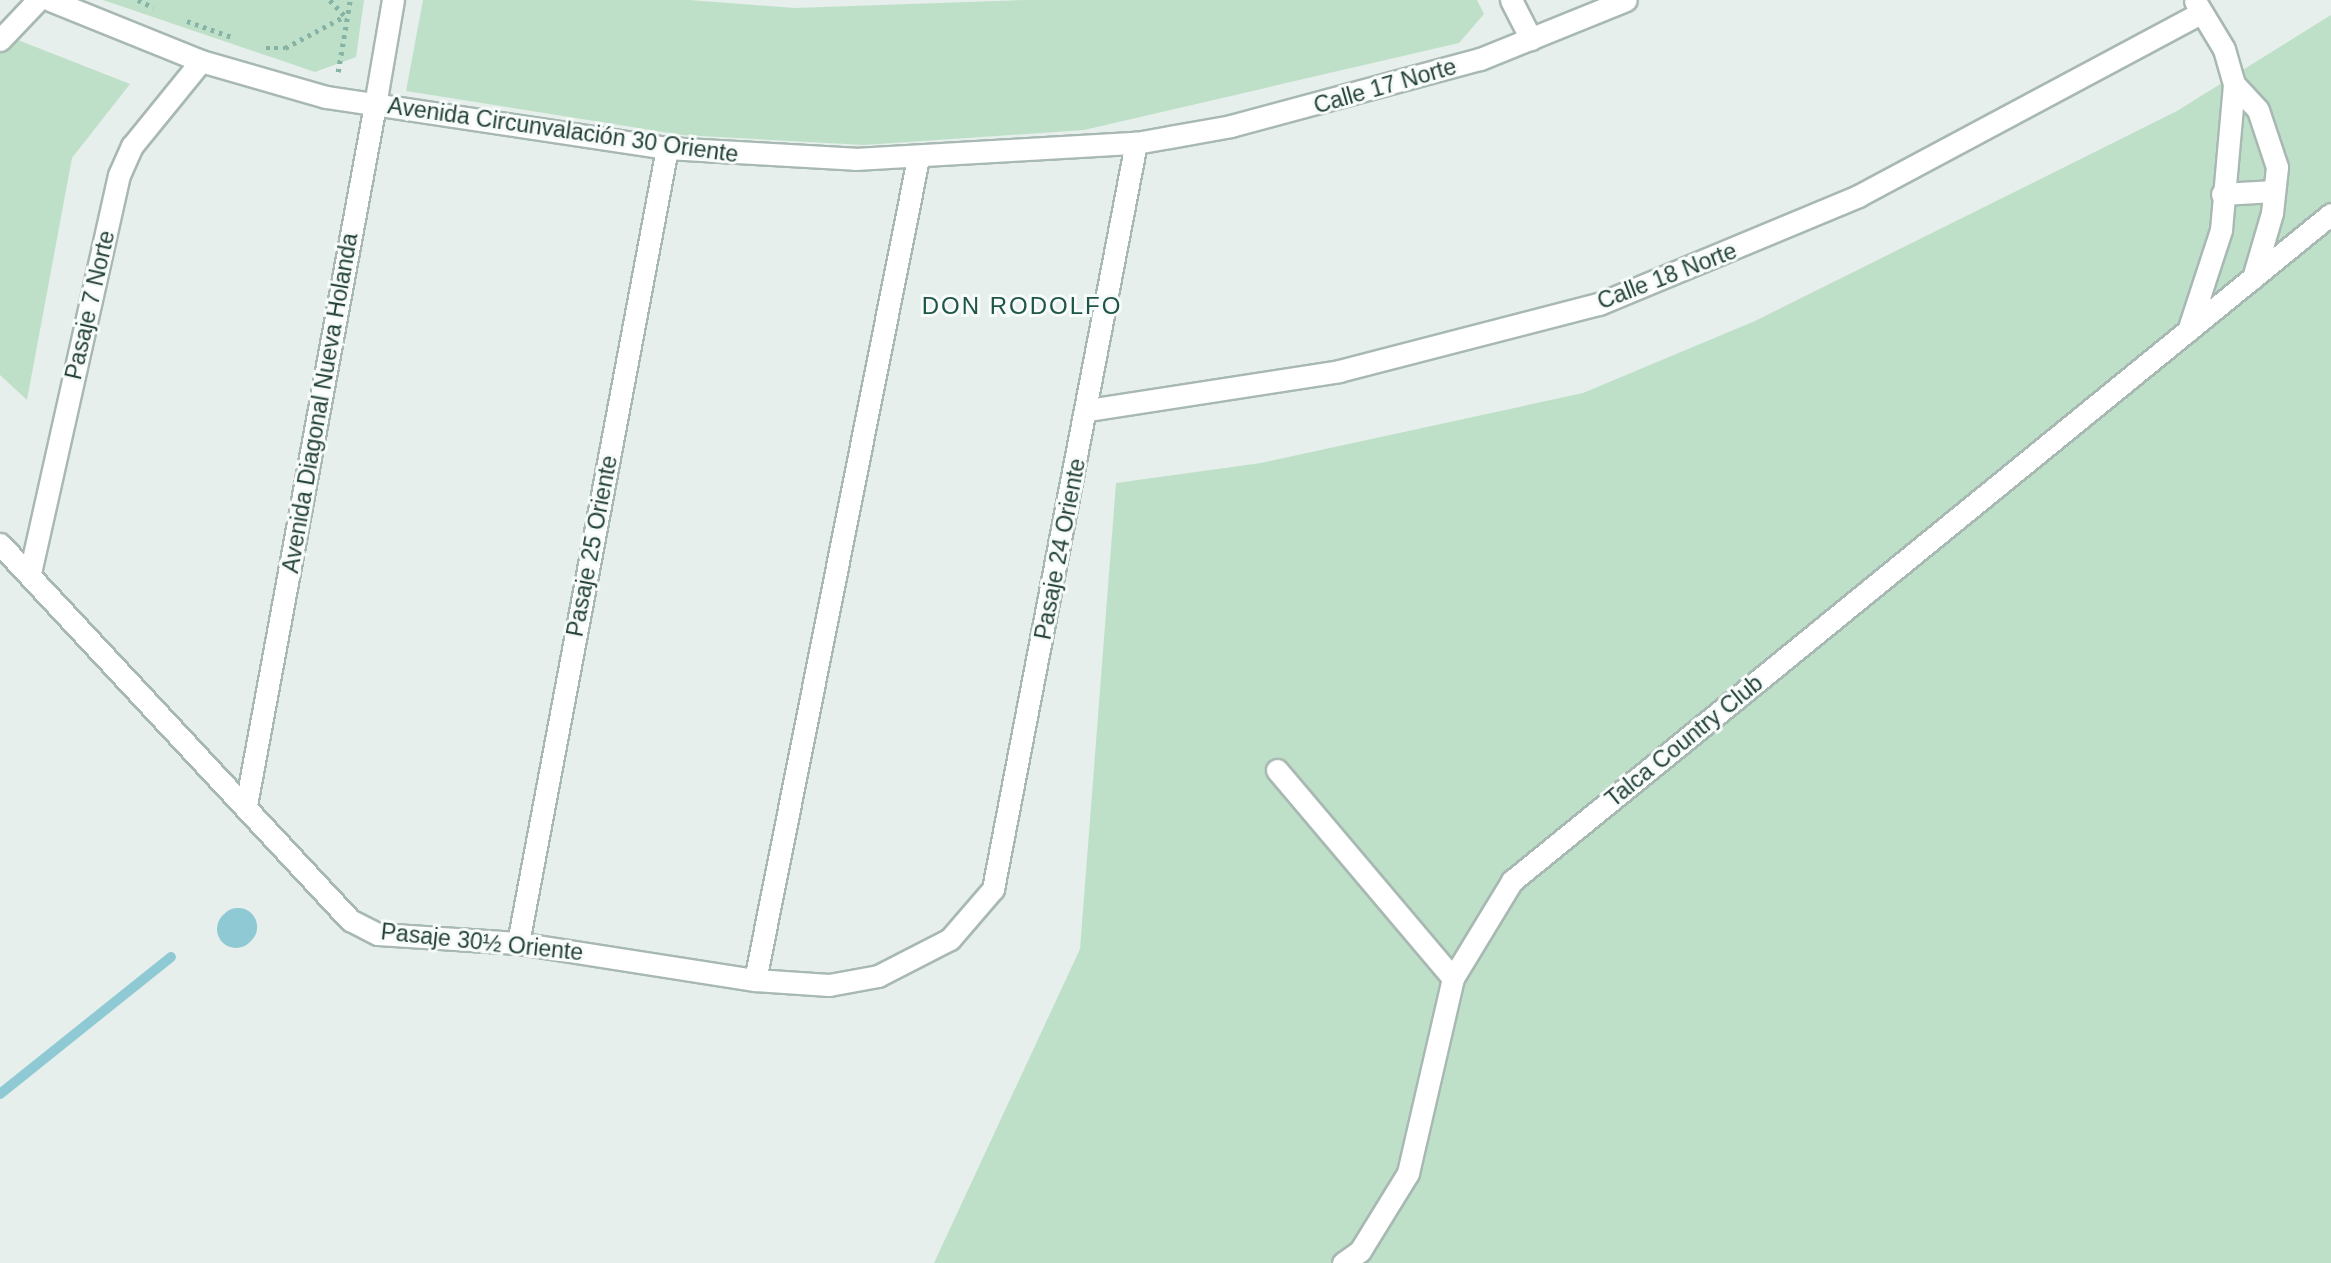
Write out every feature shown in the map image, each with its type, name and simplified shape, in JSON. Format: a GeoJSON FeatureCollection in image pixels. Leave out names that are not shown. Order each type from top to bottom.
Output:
{"type":"FeatureCollection","features":[{"type":"Feature","properties":{"kind":"street"},"geometry":{"type":"LineString","coordinates":[[0,40],[38,0]]}},
{"type":"Feature","properties":{"kind":"street","name":"Avenida Circunvalación 30 Oriente"},"geometry":{"type":"LineString","coordinates":[[50,0],[201,61],[334,97],[667,148],[918,158],[1136,143]]}},
{"type":"Feature","properties":{"kind":"street","name":"Avenida Diagonal Nueva Holanda"},"geometry":{"type":"LineString","coordinates":[[246,806],[393,0]]}},
{"type":"Feature","properties":{"kind":"street"},"geometry":{"type":"LineString","coordinates":[[1511,0],[1531,39]]}},
{"type":"Feature","properties":{"kind":"street","name":"Calle 17 Norte"},"geometry":{"type":"LineString","coordinates":[[1136,143],[1326,104],[1531,39],[1626,0]]}},
{"type":"Feature","properties":{"kind":"street"},"geometry":{"type":"LineString","coordinates":[[2197,6],[2224,49],[2234,84],[2269,133],[2277,167],[2274,191],[2253,278]]}},
{"type":"Feature","properties":{"kind":"street","name":"Calle 18 Norte"},"geometry":{"type":"LineString","coordinates":[[1087,410],[1339,371],[1599,304],[1858,196],[2197,6]]}},
{"type":"Feature","properties":{"kind":"street","name":"Pasaje 7 Norte"},"geometry":{"type":"LineString","coordinates":[[30,573],[122,168],[132,146],[201,61]]}},
{"type":"Feature","properties":{"kind":"street"},"geometry":{"type":"LineString","coordinates":[[2188,332],[2211,270],[2234,84]]}},
{"type":"Feature","properties":{"kind":"street","name":"Pasaje 24 Oriente"},"geometry":{"type":"LineString","coordinates":[[950,939],[993,889],[1087,410],[1136,143]]}},
{"type":"Feature","properties":{"kind":"street","name":"Pasaje 25 Oriente"},"geometry":{"type":"LineString","coordinates":[[518,943],[667,148]]}},
{"type":"Feature","properties":{"kind":"street"},"geometry":{"type":"LineString","coordinates":[[755,980],[918,158]]}},
{"type":"Feature","properties":{"kind":"street"},"geometry":{"type":"LineString","coordinates":[[2222,194],[2274,191]]}},
{"type":"Feature","properties":{"kind":"street","name":"Talca Country Club"},"geometry":{"type":"LineString","coordinates":[[1343,1263],[1360,1251],[1408,1173],[1452,978],[1512,881],[2331,214]]}},
{"type":"Feature","properties":{"kind":"street","name":"Pasaje 30½ Oriente"},"geometry":{"type":"LineString","coordinates":[[0,544],[30,573],[350,920],[378,934],[518,943],[755,980],[828,985],[878,975],[950,939]]}},
{"type":"Feature","properties":{"kind":"street"},"geometry":{"type":"LineString","coordinates":[[1278,770],[1452,978]]}},
{"type":"Feature","properties":{"kind":"path"},"geometry":{"type":"LineString","coordinates":[[138,0],[167,14]]}},
{"type":"Feature","properties":{"kind":"path"},"geometry":{"type":"LineString","coordinates":[[331,0],[346,18]]}},
{"type":"Feature","properties":{"kind":"path"},"geometry":{"type":"LineString","coordinates":[[334,97],[350,0]]}},
{"type":"Feature","properties":{"kind":"path"},"geometry":{"type":"LineString","coordinates":[[179,18],[241,40]]}},
{"type":"Feature","properties":{"kind":"path"},"geometry":{"type":"LineString","coordinates":[[253,44],[285,48],[346,18]]}},
{"type":"Feature","properties":{"kind":"green space"},"geometry":{"type":"Polygon","coordinates":[[[103,0],[364,0],[356,57],[315,72],[103,0]]]}},
{"type":"Feature","properties":{"kind":"green space"},"geometry":{"type":"Polygon","coordinates":[[[423,0],[689,0],[795,8],[1025,0],[1477,0],[1484,14],[1459,43],[1084,130],[864,145],[682,135],[406,91],[423,0]]]}},
{"type":"Feature","properties":{"kind":"green space"},"geometry":{"type":"Polygon","coordinates":[[[2331,15],[2331,1263],[934,1263],[1080,949],[1116,483],[1261,463],[1583,393],[1755,321],[2177,111],[2331,15]]]}},
{"type":"Feature","properties":{"kind":"green space"},"geometry":{"type":"Polygon","coordinates":[[[13,38],[130,84],[72,158],[27,400],[0,375],[0,53],[13,38]]]}},
{"type":"Feature","properties":{"kind":"waterway"},"geometry":{"type":"LineString","coordinates":[[0,1094],[171,957]]}},
{"type":"Feature","properties":{"kind":"district","name":"DON RODOLFO"},"geometry":{"type":"Point","coordinates":[1022,306]}}]}
